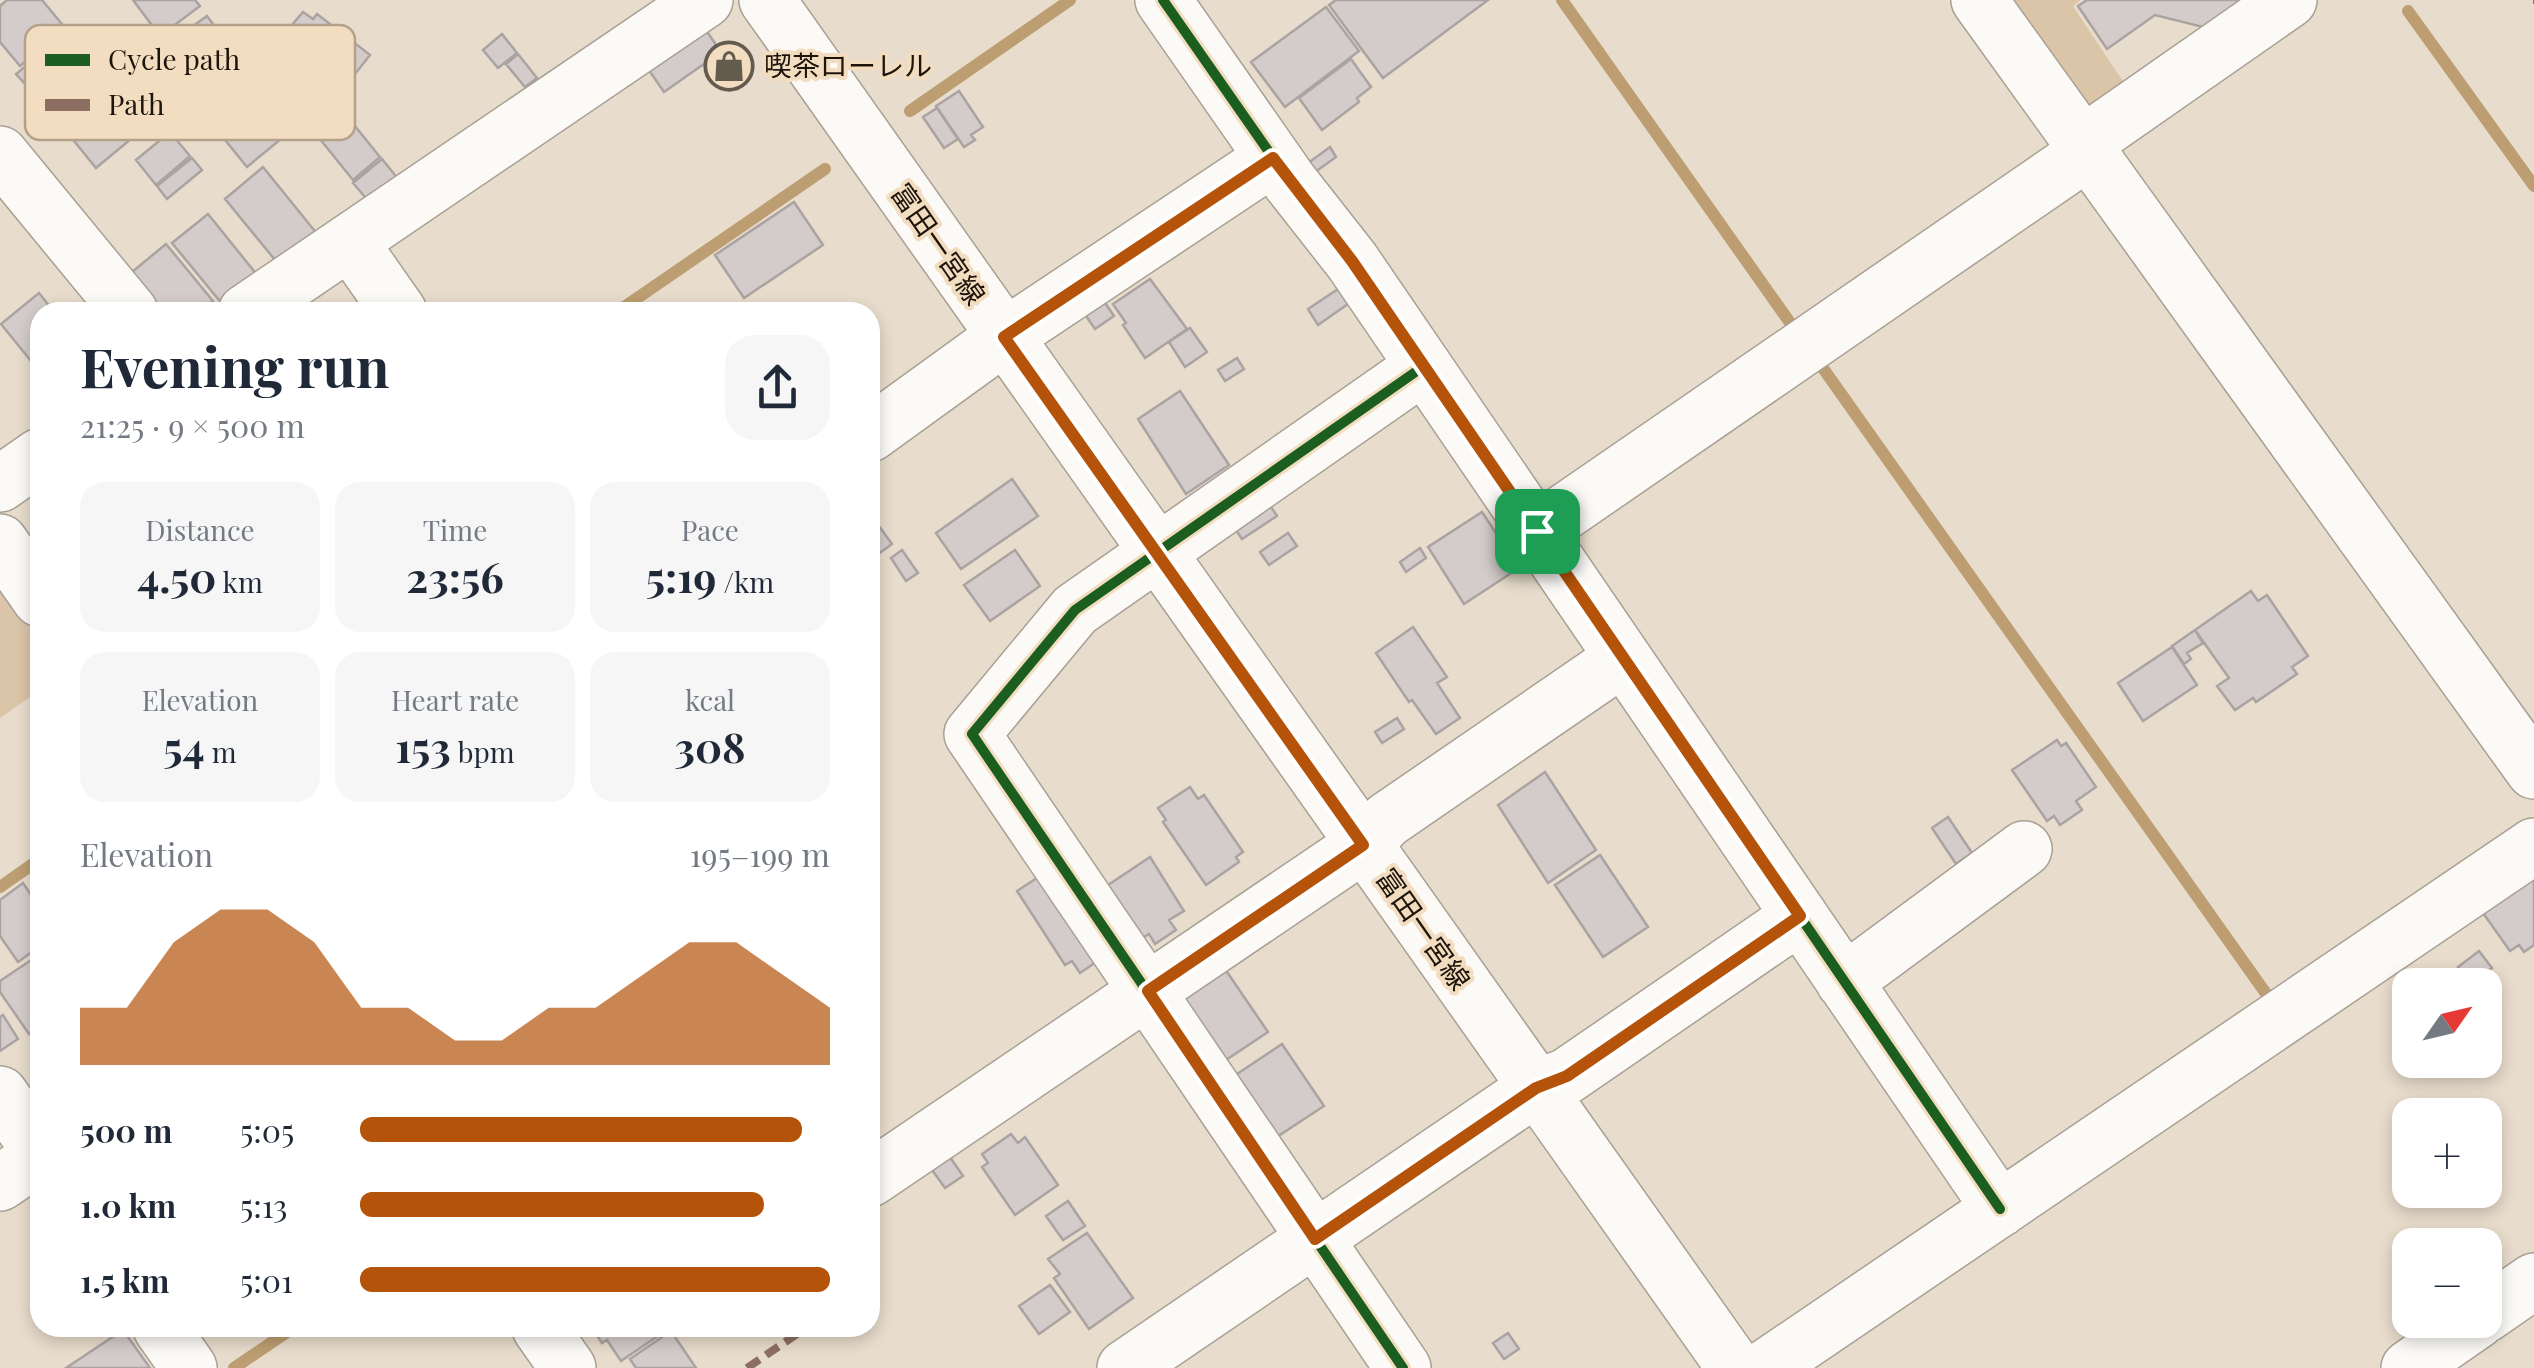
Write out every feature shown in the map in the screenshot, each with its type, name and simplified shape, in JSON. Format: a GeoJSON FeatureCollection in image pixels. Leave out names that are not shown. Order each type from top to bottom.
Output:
{"type":"FeatureCollection","features":[{"type":"Feature","properties":{"kind":"street"},"geometry":{"type":"LineString","coordinates":[[261,302],[705,0]]}},
{"type":"Feature","properties":{"kind":"street","name":"富田一宮線"},"geometry":{"type":"LineString","coordinates":[[767,0],[1735,1368]]}},
{"type":"Feature","properties":{"kind":"street"},"geometry":{"type":"LineString","coordinates":[[1163,0],[1273,158],[1352,261],[2000,1209]]}},
{"type":"Feature","properties":{"kind":"street"},"geometry":{"type":"LineString","coordinates":[[1979,0],[2534,771]]}},
{"type":"Feature","properties":{"kind":"street"},"geometry":{"type":"LineString","coordinates":[[1537,531],[2086,147],[2288,0]]}},
{"type":"Feature","properties":{"kind":"street"},"geometry":{"type":"LineString","coordinates":[[0,154],[122,302]]}},
{"type":"Feature","properties":{"kind":"street"},"geometry":{"type":"LineString","coordinates":[[880,427],[1004,337],[1273,158]]}},
{"type":"Feature","properties":{"kind":"street"},"geometry":{"type":"LineString","coordinates":[[350,242],[392,302]]}},
{"type":"Feature","properties":{"kind":"street"},"geometry":{"type":"LineString","coordinates":[[1402,1368],[972,734],[1074,610],[1424,366]]}},
{"type":"Feature","properties":{"kind":"street"},"geometry":{"type":"LineString","coordinates":[[0,484],[30,463]]}},
{"type":"Feature","properties":{"kind":"street"},"geometry":{"type":"LineString","coordinates":[[0,542],[30,585]]}},
{"type":"Feature","properties":{"kind":"street"},"geometry":{"type":"LineString","coordinates":[[880,1172],[1363,845],[1387,820],[1623,658]]}},
{"type":"Feature","properties":{"kind":"street"},"geometry":{"type":"LineString","coordinates":[[1765,1368],[2534,846]]}},
{"type":"Feature","properties":{"kind":"street"},"geometry":{"type":"LineString","coordinates":[[1844,982],[2024,849]]}},
{"type":"Feature","properties":{"kind":"street"},"geometry":{"type":"LineString","coordinates":[[1125,1368],[1536,1088],[1567,1076],[1800,916]]}},
{"type":"Feature","properties":{"kind":"street"},"geometry":{"type":"LineString","coordinates":[[0,1094],[30,1139]]}},
{"type":"Feature","properties":{"kind":"street"},"geometry":{"type":"LineString","coordinates":[[0,1183],[30,1161]]}},
{"type":"Feature","properties":{"kind":"street"},"geometry":{"type":"LineString","coordinates":[[2502,1303],[2534,1281]]}},
{"type":"Feature","properties":{"kind":"street"},"geometry":{"type":"LineString","coordinates":[[167,1337],[189,1368]]}},
{"type":"Feature","properties":{"kind":"street"},"geometry":{"type":"LineString","coordinates":[[546,1337],[568,1368]]}},
{"type":"Feature","properties":{"kind":"street"},"geometry":{"type":"LineString","coordinates":[[2408,1368],[2452,1338]]}},
{"type":"Feature","properties":{"kind":"shaded area"},"geometry":{"type":"Polygon","coordinates":[[[2003,0],[2081,0],[2073,6],[2132,95],[2097,118],[2003,0]]]}},
{"type":"Feature","properties":{"kind":"shaded area"},"geometry":{"type":"Polygon","coordinates":[[[0,562],[30,606],[30,697],[0,718],[0,562]]]}},
{"type":"Feature","properties":{"kind":"building"},"geometry":{"type":"Polygon","coordinates":[[[7,0],[42,0],[63,25],[25,25],[25,62],[20,66],[0,42],[0,6],[7,0]]]}},
{"type":"Feature","properties":{"kind":"building"},"geometry":{"type":"Polygon","coordinates":[[[133,0],[195,0],[200,6],[175,25],[152,25],[133,0]]]}},
{"type":"Feature","properties":{"kind":"building"},"geometry":{"type":"Polygon","coordinates":[[[1336,0],[1488,0],[1383,78],[1329,5],[1336,0]]]}},
{"type":"Feature","properties":{"kind":"building"},"geometry":{"type":"Polygon","coordinates":[[[2087,0],[2248,0],[2207,28],[2155,15],[2107,49],[2078,6],[2087,0]]]}},
{"type":"Feature","properties":{"kind":"building"},"geometry":{"type":"Polygon","coordinates":[[[1326,7],[1359,51],[1285,107],[1251,62],[1326,7]]]}},
{"type":"Feature","properties":{"kind":"building"},"geometry":{"type":"Polygon","coordinates":[[[303,12],[313,19],[317,14],[331,25],[292,25],[303,12]]]}},
{"type":"Feature","properties":{"kind":"building"},"geometry":{"type":"Polygon","coordinates":[[[207,16],[214,25],[195,25],[207,16]]]}},
{"type":"Feature","properties":{"kind":"building"},"geometry":{"type":"Polygon","coordinates":[[[701,23],[721,52],[664,92],[644,63],[701,23]]]}},
{"type":"Feature","properties":{"kind":"building"},"geometry":{"type":"Polygon","coordinates":[[[502,34],[517,53],[498,68],[483,50],[502,34]]]}},
{"type":"Feature","properties":{"kind":"building"},"geometry":{"type":"Polygon","coordinates":[[[355,43],[370,55],[355,74],[355,43]]]}},
{"type":"Feature","properties":{"kind":"building"},"geometry":{"type":"Polygon","coordinates":[[[518,54],[537,78],[525,87],[506,64],[518,54]]]}},
{"type":"Feature","properties":{"kind":"building"},"geometry":{"type":"Polygon","coordinates":[[[1351,59],[1371,87],[1357,98],[1359,102],[1322,130],[1299,98],[1351,59]]]}},
{"type":"Feature","properties":{"kind":"building"},"geometry":{"type":"Polygon","coordinates":[[[25,67],[25,84],[16,74],[25,67]]]}},
{"type":"Feature","properties":{"kind":"building"},"geometry":{"type":"Polygon","coordinates":[[[959,91],[983,127],[971,135],[975,140],[964,147],[936,106],[959,91]]]}},
{"type":"Feature","properties":{"kind":"building"},"geometry":{"type":"Polygon","coordinates":[[[937,108],[958,139],[944,148],[923,117],[937,108]]]}},
{"type":"Feature","properties":{"kind":"building"},"geometry":{"type":"Polygon","coordinates":[[[355,126],[380,157],[353,180],[321,140],[355,140],[355,126]]]}},
{"type":"Feature","properties":{"kind":"building"},"geometry":{"type":"Polygon","coordinates":[[[73,140],[130,140],[96,168],[73,140]]]}},
{"type":"Feature","properties":{"kind":"building"},"geometry":{"type":"Polygon","coordinates":[[[160,140],[177,140],[190,156],[156,185],[136,160],[160,140]]]}},
{"type":"Feature","properties":{"kind":"building"},"geometry":{"type":"Polygon","coordinates":[[[225,140],[280,140],[247,167],[225,140]]]}},
{"type":"Feature","properties":{"kind":"building"},"geometry":{"type":"Polygon","coordinates":[[[1330,147],[1336,157],[1311,175],[1304,166],[1330,147]]]}},
{"type":"Feature","properties":{"kind":"building"},"geometry":{"type":"Polygon","coordinates":[[[192,158],[202,170],[167,199],[157,186],[192,158]]]}},
{"type":"Feature","properties":{"kind":"building"},"geometry":{"type":"Polygon","coordinates":[[[382,159],[399,180],[371,204],[353,183],[382,159]]]}},
{"type":"Feature","properties":{"kind":"building"},"geometry":{"type":"Polygon","coordinates":[[[263,167],[318,235],[280,266],[225,199],[263,167]]]}},
{"type":"Feature","properties":{"kind":"building"},"geometry":{"type":"Polygon","coordinates":[[[794,202],[823,245],[744,298],[715,255],[794,202]]]}},
{"type":"Feature","properties":{"kind":"building"},"geometry":{"type":"Polygon","coordinates":[[[208,214],[258,276],[227,302],[221,302],[172,243],[208,214]]]}},
{"type":"Feature","properties":{"kind":"building"},"geometry":{"type":"Polygon","coordinates":[[[166,244],[213,301],[146,302],[126,277],[166,244]]]}},
{"type":"Feature","properties":{"kind":"building"},"geometry":{"type":"Polygon","coordinates":[[[1150,279],[1187,329],[1145,358],[1113,304],[1150,279]]]}},
{"type":"Feature","properties":{"kind":"building"},"geometry":{"type":"Polygon","coordinates":[[[1338,289],[1348,304],[1318,325],[1308,309],[1338,289]]]}},
{"type":"Feature","properties":{"kind":"building"},"geometry":{"type":"Polygon","coordinates":[[[39,293],[46,302],[30,302],[30,360],[1,324],[39,293]]]}},
{"type":"Feature","properties":{"kind":"building"},"geometry":{"type":"Polygon","coordinates":[[[1103,300],[1114,316],[1095,329],[1084,313],[1103,300]]]}},
{"type":"Feature","properties":{"kind":"building"},"geometry":{"type":"Polygon","coordinates":[[[1190,328],[1207,352],[1185,367],[1169,342],[1190,328]]]}},
{"type":"Feature","properties":{"kind":"building"},"geometry":{"type":"Polygon","coordinates":[[[1237,358],[1244,369],[1225,381],[1218,370],[1237,358]]]}},
{"type":"Feature","properties":{"kind":"building"},"geometry":{"type":"Polygon","coordinates":[[[1180,391],[1229,465],[1186,494],[1138,419],[1180,391]]]}},
{"type":"Feature","properties":{"kind":"building"},"geometry":{"type":"Polygon","coordinates":[[[1012,479],[1038,516],[961,569],[936,533],[1012,479]]]}},
{"type":"Feature","properties":{"kind":"building"},"geometry":{"type":"Polygon","coordinates":[[[1262,493],[1277,516],[1242,539],[1227,517],[1262,493]]]}},
{"type":"Feature","properties":{"kind":"building"},"geometry":{"type":"Polygon","coordinates":[[[1482,512],[1519,568],[1464,604],[1428,547],[1482,512]]]}},
{"type":"Feature","properties":{"kind":"building"},"geometry":{"type":"Polygon","coordinates":[[[880,528],[892,544],[880,553],[880,528]]]}},
{"type":"Feature","properties":{"kind":"building"},"geometry":{"type":"Polygon","coordinates":[[[1288,533],[1297,546],[1269,565],[1260,552],[1288,533]]]}},
{"type":"Feature","properties":{"kind":"building"},"geometry":{"type":"Polygon","coordinates":[[[1420,548],[1426,558],[1406,572],[1400,562],[1420,548]]]}},
{"type":"Feature","properties":{"kind":"building"},"geometry":{"type":"Polygon","coordinates":[[[902,550],[918,573],[906,581],[891,558],[902,550]]]}},
{"type":"Feature","properties":{"kind":"building"},"geometry":{"type":"Polygon","coordinates":[[[1015,550],[1040,586],[990,621],[964,585],[1015,550]]]}},
{"type":"Feature","properties":{"kind":"building"},"geometry":{"type":"Polygon","coordinates":[[[2251,591],[2258,601],[2267,595],[2308,656],[2292,667],[2297,674],[2256,702],[2253,698],[2235,710],[2217,686],[2229,678],[2195,630],[2251,591]]]}},
{"type":"Feature","properties":{"kind":"building"},"geometry":{"type":"Polygon","coordinates":[[[1413,627],[1447,677],[1437,683],[1460,718],[1436,734],[1376,653],[1413,627]]]}},
{"type":"Feature","properties":{"kind":"building"},"geometry":{"type":"Polygon","coordinates":[[[2195,630],[2203,643],[2187,653],[2191,659],[2184,664],[2172,646],[2195,630]]]}},
{"type":"Feature","properties":{"kind":"building"},"geometry":{"type":"Polygon","coordinates":[[[2172,647],[2197,685],[2143,721],[2118,683],[2172,647]]]}},
{"type":"Feature","properties":{"kind":"building"},"geometry":{"type":"Polygon","coordinates":[[[1397,718],[1404,729],[1382,743],[1375,732],[1397,718]]]}},
{"type":"Feature","properties":{"kind":"building"},"geometry":{"type":"Polygon","coordinates":[[[2057,740],[2061,746],[2066,743],[2096,787],[2076,801],[2082,810],[2060,825],[2054,816],[2047,821],[2012,770],[2057,740]]]}},
{"type":"Feature","properties":{"kind":"building"},"geometry":{"type":"Polygon","coordinates":[[[1545,772],[1596,850],[1548,883],[1498,805],[1545,772]]]}},
{"type":"Feature","properties":{"kind":"building"},"geometry":{"type":"Polygon","coordinates":[[[1190,787],[1198,799],[1204,795],[1243,852],[1236,857],[1239,862],[1206,885],[1163,822],[1166,820],[1158,808],[1190,787]]]}},
{"type":"Feature","properties":{"kind":"building"},"geometry":{"type":"Polygon","coordinates":[[[1948,817],[1972,853],[1956,864],[1932,828],[1948,817]]]}},
{"type":"Feature","properties":{"kind":"building"},"geometry":{"type":"Polygon","coordinates":[[[1600,855],[1648,927],[1603,957],[1555,885],[1600,855]]]}},
{"type":"Feature","properties":{"kind":"building"},"geometry":{"type":"Polygon","coordinates":[[[1150,857],[1184,911],[1169,920],[1176,930],[1155,944],[1149,934],[1136,942],[1102,889],[1150,857]]]}},
{"type":"Feature","properties":{"kind":"building"},"geometry":{"type":"Polygon","coordinates":[[[1052,868],[1108,954],[1080,973],[1072,961],[1065,965],[1017,891],[1052,868]]]}},
{"type":"Feature","properties":{"kind":"building"},"geometry":{"type":"Polygon","coordinates":[[[2534,878],[2534,945],[2524,952],[2519,945],[2510,951],[2476,903],[2534,878]]]}},
{"type":"Feature","properties":{"kind":"building"},"geometry":{"type":"Polygon","coordinates":[[[23,883],[30,893],[30,953],[18,962],[0,936],[0,900],[23,883]]]}},
{"type":"Feature","properties":{"kind":"building"},"geometry":{"type":"Polygon","coordinates":[[[2479,951],[2492,968],[2459,968],[2479,951]]]}},
{"type":"Feature","properties":{"kind":"building"},"geometry":{"type":"Polygon","coordinates":[[[30,961],[29,1034],[0,992],[0,981],[30,961]]]}},
{"type":"Feature","properties":{"kind":"building"},"geometry":{"type":"Polygon","coordinates":[[[1225,969],[1268,1032],[1223,1062],[1180,999],[1225,969]]]}},
{"type":"Feature","properties":{"kind":"building"},"geometry":{"type":"Polygon","coordinates":[[[3,1015],[18,1039],[0,1051],[0,1017],[3,1015]]]}},
{"type":"Feature","properties":{"kind":"building"},"geometry":{"type":"Polygon","coordinates":[[[1282,1044],[1324,1106],[1260,1148],[1219,1086],[1282,1044]]]}},
{"type":"Feature","properties":{"kind":"building"},"geometry":{"type":"Polygon","coordinates":[[[1011,1134],[1018,1143],[1025,1137],[1058,1185],[1015,1215],[982,1167],[988,1163],[982,1154],[1011,1134]]]}},
{"type":"Feature","properties":{"kind":"building"},"geometry":{"type":"Polygon","coordinates":[[[943,1147],[963,1176],[945,1188],[925,1160],[943,1147]]]}},
{"type":"Feature","properties":{"kind":"building"},"geometry":{"type":"Polygon","coordinates":[[[1068,1201],[1085,1226],[1063,1240],[1046,1216],[1068,1201]]]}},
{"type":"Feature","properties":{"kind":"building"},"geometry":{"type":"Polygon","coordinates":[[[1087,1233],[1133,1298],[1089,1329],[1054,1278],[1060,1274],[1048,1259],[1087,1233]]]}},
{"type":"Feature","properties":{"kind":"building"},"geometry":{"type":"Polygon","coordinates":[[[1050,1285],[1070,1312],[1039,1334],[1019,1306],[1050,1285]]]}},
{"type":"Feature","properties":{"kind":"building"},"geometry":{"type":"Polygon","coordinates":[[[1508,1333],[1519,1349],[1504,1359],[1493,1343],[1508,1333]]]}},
{"type":"Feature","properties":{"kind":"building"},"geometry":{"type":"Polygon","coordinates":[[[112,1337],[128,1337],[150,1368],[66,1368],[112,1337]]]}},
{"type":"Feature","properties":{"kind":"building"},"geometry":{"type":"Polygon","coordinates":[[[598,1337],[656,1337],[621,1361],[607,1340],[602,1343],[598,1337]]]}},
{"type":"Feature","properties":{"kind":"building"},"geometry":{"type":"Polygon","coordinates":[[[662,1337],[675,1337],[696,1368],[636,1368],[630,1359],[662,1337]]]}},
{"type":"Feature","properties":{"kind":"waterway"},"geometry":{"type":"LineString","coordinates":[[910,111],[1070,0]]}},
{"type":"Feature","properties":{"kind":"waterway"},"geometry":{"type":"LineString","coordinates":[[1562,0],[1798,334]]}},
{"type":"Feature","properties":{"kind":"waterway"},"geometry":{"type":"LineString","coordinates":[[2408,11],[2534,186]]}},
{"type":"Feature","properties":{"kind":"waterway"},"geometry":{"type":"LineString","coordinates":[[632,302],[825,169]]}},
{"type":"Feature","properties":{"kind":"waterway"},"geometry":{"type":"LineString","coordinates":[[1815,357],[2272,1002]]}},
{"type":"Feature","properties":{"kind":"waterway"},"geometry":{"type":"LineString","coordinates":[[0,887],[30,866]]}},
{"type":"Feature","properties":{"kind":"waterway"},"geometry":{"type":"LineString","coordinates":[[234,1368],[280,1337]]}},
{"type":"Feature","properties":{"kind":"marked path"},"geometry":{"type":"LineString","coordinates":[[747,1368],[793,1337]]}},
{"type":"Feature","properties":{"kind":"cycle path"},"geometry":{"type":"LineString","coordinates":[[1163,0],[1290,182],[1352,261],[2000,1209]]}},
{"type":"Feature","properties":{"kind":"cycle path"},"geometry":{"type":"LineString","coordinates":[[1403,1368],[972,734],[1075,610],[1424,366]]}},
{"type":"Feature","properties":{"kind":"place","name":"喫茶ローレル"},"geometry":{"type":"Point","coordinates":[729,66]}},
{"type":"Feature","properties":{"kind":"route"},"geometry":{"type":"LineString","coordinates":[[1273,158],[1352,261],[1537,531],[1800,916],[1567,1076],[1536,1088],[1315,1239],[1148,991],[1363,845],[1004,337],[1273,158]]}}]}
